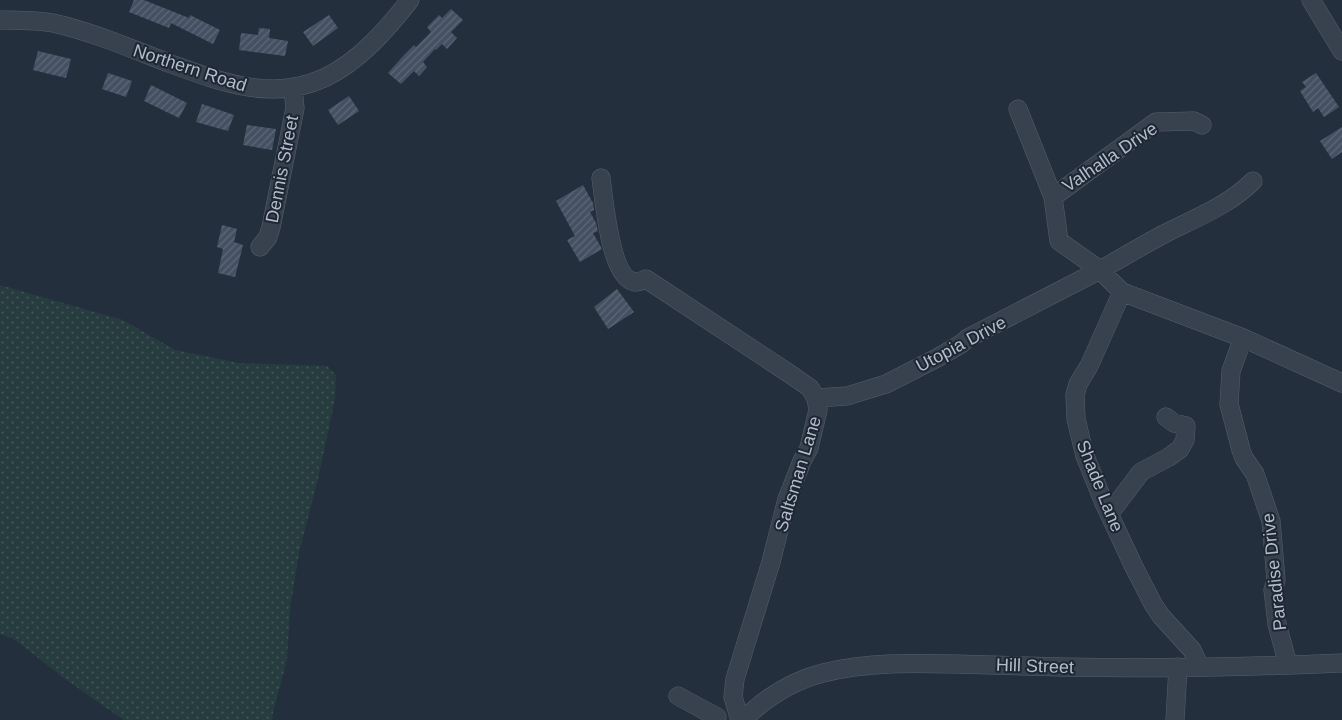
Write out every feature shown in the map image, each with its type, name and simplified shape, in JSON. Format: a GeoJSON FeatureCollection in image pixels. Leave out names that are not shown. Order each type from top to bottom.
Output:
{"type":"FeatureCollection","features":[{"type":"Feature","properties":{"kind":"street","name":"Northern Road"},"geometry":{"type":"LineString","coordinates":[[0,20],[32,20],[72,28],[228,84],[267,90],[307,85],[326,78],[375,41],[410,0]]}},
{"type":"Feature","properties":{"kind":"street"},"geometry":{"type":"LineString","coordinates":[[1310,0],[1342,51]]}},
{"type":"Feature","properties":{"kind":"street","name":"Dennis Street"},"geometry":{"type":"LineString","coordinates":[[260,247],[268,237],[272,227],[295,108],[293,87]]}},
{"type":"Feature","properties":{"kind":"street"},"geometry":{"type":"LineString","coordinates":[[1018,109],[1053,197]]}},
{"type":"Feature","properties":{"kind":"street","name":"Valhalla Drive"},"geometry":{"type":"LineString","coordinates":[[1202,125],[1194,122],[1156,122],[1053,197],[1058,241],[1100,270],[1122,292],[1243,338],[1342,383]]}},
{"type":"Feature","properties":{"kind":"street","name":"Saltsman Lane"},"geometry":{"type":"LineString","coordinates":[[601,178],[614,257],[621,271],[629,280],[636,283],[646,279],[790,374],[810,388],[816,398],[818,410],[813,435],[787,500],[771,562],[736,679],[733,697],[742,720]]}},
{"type":"Feature","properties":{"kind":"street"},"geometry":{"type":"LineString","coordinates":[[1100,270],[1227,202],[1241,193],[1253,181]]}},
{"type":"Feature","properties":{"kind":"street","name":"Utopia Drive"},"geometry":{"type":"LineString","coordinates":[[816,398],[847,396],[886,384],[937,358],[968,338],[1100,270]]}},
{"type":"Feature","properties":{"kind":"street","name":"Shade Lane"},"geometry":{"type":"LineString","coordinates":[[1122,292],[1089,366],[1078,384],[1075,395],[1076,419],[1085,456],[1134,567],[1153,604],[1161,616],[1192,650],[1200,667]]}},
{"type":"Feature","properties":{"kind":"street","name":"Paradise Drive"},"geometry":{"type":"LineString","coordinates":[[1243,338],[1231,371],[1229,404],[1241,450],[1244,458],[1256,474],[1271,521],[1276,580],[1273,590],[1277,624],[1288,666]]}},
{"type":"Feature","properties":{"kind":"street"},"geometry":{"type":"LineString","coordinates":[[1110,513],[1141,472],[1180,449],[1185,440],[1186,426],[1174,423],[1166,417]]}},
{"type":"Feature","properties":{"kind":"street","name":"Hill Street"},"geometry":{"type":"LineString","coordinates":[[742,720],[759,704],[799,681],[849,668],[893,664],[1100,668],[1288,666],[1342,663]]}},
{"type":"Feature","properties":{"kind":"street"},"geometry":{"type":"LineString","coordinates":[[1175,720],[1178,667]]}},
{"type":"Feature","properties":{"kind":"street"},"geometry":{"type":"LineString","coordinates":[[678,696],[716,718],[733,697]]}},
{"type":"Feature","properties":{"kind":"green space"},"geometry":{"type":"Polygon","coordinates":[[[0,285],[123,320],[175,350],[239,363],[327,366],[336,375],[335,399],[318,479],[299,553],[290,609],[287,660],[272,720],[124,720],[65,679],[14,639],[0,634],[0,285]]]}},
{"type":"Feature","properties":{"kind":"building"},"geometry":{"type":"Polygon","coordinates":[[[134,0],[144,0],[189,18],[190,15],[220,30],[213,44],[171,23],[169,28],[129,12],[134,0]]]}},
{"type":"Feature","properties":{"kind":"building"},"geometry":{"type":"Polygon","coordinates":[[[451,9],[463,20],[451,32],[457,38],[447,49],[442,44],[435,49],[423,62],[427,67],[419,76],[414,71],[401,84],[388,73],[414,45],[416,47],[431,32],[427,27],[439,15],[442,18],[451,9]]]}},
{"type":"Feature","properties":{"kind":"building"},"geometry":{"type":"Polygon","coordinates":[[[329,15],[338,28],[313,46],[303,32],[329,15]]]}},
{"type":"Feature","properties":{"kind":"building"},"geometry":{"type":"Polygon","coordinates":[[[259,28],[270,29],[269,38],[288,41],[285,56],[239,50],[241,33],[258,35],[259,28]]]}},
{"type":"Feature","properties":{"kind":"building"},"geometry":{"type":"Polygon","coordinates":[[[38,51],[71,59],[66,78],[33,70],[38,51]]]}},
{"type":"Feature","properties":{"kind":"building"},"geometry":{"type":"Polygon","coordinates":[[[108,73],[132,81],[126,97],[102,89],[108,73]]]}},
{"type":"Feature","properties":{"kind":"building"},"geometry":{"type":"Polygon","coordinates":[[[1316,73],[1339,107],[1324,117],[1318,108],[1313,112],[1300,91],[1306,87],[1302,82],[1316,73]]]}},
{"type":"Feature","properties":{"kind":"building"},"geometry":{"type":"Polygon","coordinates":[[[151,85],[187,103],[179,118],[144,101],[151,85]]]}},
{"type":"Feature","properties":{"kind":"building"},"geometry":{"type":"Polygon","coordinates":[[[349,96],[359,111],[338,125],[328,110],[349,96]]]}},
{"type":"Feature","properties":{"kind":"building"},"geometry":{"type":"Polygon","coordinates":[[[202,104],[234,115],[228,131],[196,122],[202,104]]]}},
{"type":"Feature","properties":{"kind":"building"},"geometry":{"type":"Polygon","coordinates":[[[247,125],[276,129],[272,150],[243,145],[247,125]]]}},
{"type":"Feature","properties":{"kind":"building"},"geometry":{"type":"Polygon","coordinates":[[[1342,127],[1342,152],[1332,159],[1320,141],[1342,127]]]}},
{"type":"Feature","properties":{"kind":"building"},"geometry":{"type":"Polygon","coordinates":[[[583,185],[593,203],[594,210],[590,212],[598,231],[593,233],[602,249],[580,262],[567,240],[575,236],[556,201],[583,185]]]}},
{"type":"Feature","properties":{"kind":"building"},"geometry":{"type":"Polygon","coordinates":[[[222,225],[237,229],[234,242],[243,245],[235,277],[218,273],[223,249],[217,247],[222,225]]]}},
{"type":"Feature","properties":{"kind":"building"},"geometry":{"type":"Polygon","coordinates":[[[617,289],[634,312],[608,329],[594,307],[617,289]]]}}]}
